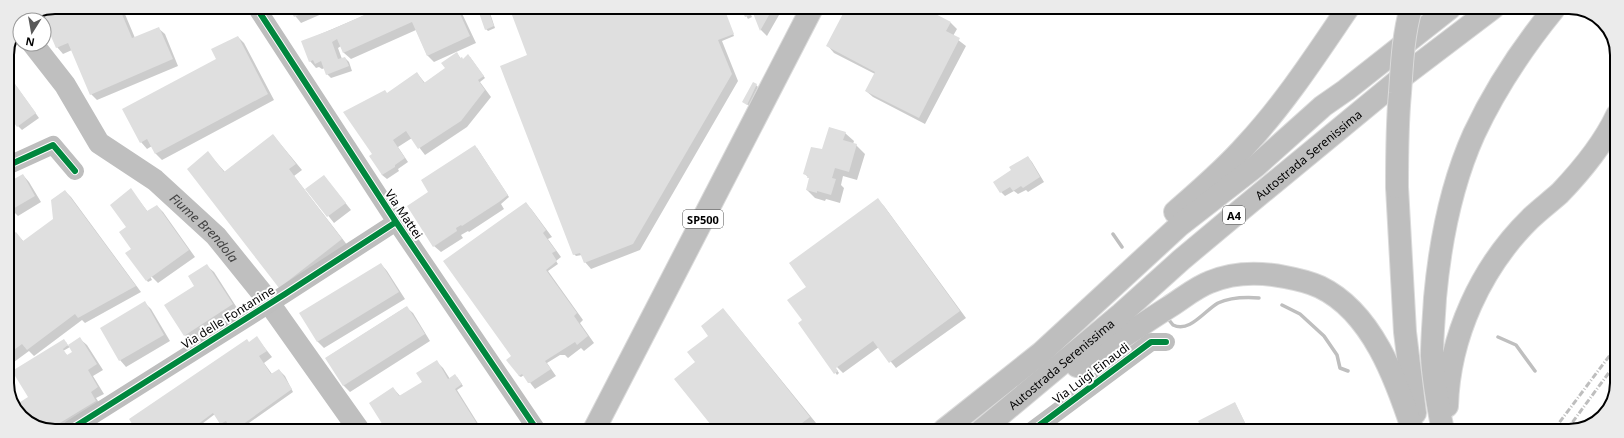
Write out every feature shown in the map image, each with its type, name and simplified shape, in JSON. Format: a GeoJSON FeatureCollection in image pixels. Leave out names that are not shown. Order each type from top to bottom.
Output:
{"type":"FeatureCollection","features":[{"type":"Feature","properties":{"kind":"main road","name":"SP500"},"geometry":{"type":"LineString","coordinates":[[597,424],[809,14]]}},
{"type":"Feature","properties":{"kind":"main road"},"geometry":{"type":"LineString","coordinates":[[1013,375],[1063,314],[1227,166],[1247,145],[1307,70],[1344,14]]}},
{"type":"Feature","properties":{"kind":"main road"},"geometry":{"type":"LineString","coordinates":[[1410,14],[1404,38],[1401,64],[1397,126],[1397,187],[1405,332],[1416,424]]}},
{"type":"Feature","properties":{"kind":"main road","name":"Autostrada Serenissima"},"geometry":{"type":"LineString","coordinates":[[952,424],[1040,353],[1180,225],[1256,166],[1323,106],[1346,90],[1442,14]]}},
{"type":"Feature","properties":{"kind":"main road","name":"Autostrada Serenissima"},"geometry":{"type":"LineString","coordinates":[[989,424],[1121,314],[1242,209],[1406,74],[1485,14]]}},
{"type":"Feature","properties":{"kind":"main road"},"geometry":{"type":"LineString","coordinates":[[1442,424],[1432,356],[1436,278],[1444,230],[1454,192],[1466,156],[1483,116],[1511,67],[1550,14]]}},
{"type":"Feature","properties":{"kind":"main road"},"geometry":{"type":"LineString","coordinates":[[1446,424],[1449,379],[1452,363],[1465,318],[1478,289],[1496,260],[1519,231],[1530,219],[1560,193],[1594,152],[1610,126]]}},
{"type":"Feature","properties":{"kind":"main road"},"geometry":{"type":"LineString","coordinates":[[1016,402],[1077,366],[1209,282],[1240,274],[1268,273],[1299,280],[1320,287],[1339,299],[1352,311],[1366,328],[1389,368],[1409,424]]}},
{"type":"Feature","properties":{"kind":"street","name":"Via Mattei"},"geometry":{"type":"LineString","coordinates":[[261,14],[396,222],[533,424]]}},
{"type":"Feature","properties":{"kind":"street"},"geometry":{"type":"LineString","coordinates":[[14,163],[54,145],[75,171]]}},
{"type":"Feature","properties":{"kind":"street","name":"Via delle Fontanine"},"geometry":{"type":"LineString","coordinates":[[79,424],[253,315],[396,222]]}},
{"type":"Feature","properties":{"kind":"street","name":"Via Luigi Einaudi"},"geometry":{"type":"LineString","coordinates":[[1041,424],[1151,342],[1166,342]]}},
{"type":"Feature","properties":{"kind":"building"},"geometry":{"type":"Polygon","coordinates":[[[52,14],[122,14],[132,38],[159,27],[173,59],[90,95],[68,43],[56,48],[52,39],[52,14]]]}},
{"type":"Feature","properties":{"kind":"building"},"geometry":{"type":"Polygon","coordinates":[[[292,14],[301,14],[294,17],[292,14]]]}},
{"type":"Feature","properties":{"kind":"building"},"geometry":{"type":"Polygon","coordinates":[[[366,14],[460,14],[470,36],[427,56],[412,22],[343,53],[337,39],[332,42],[338,59],[345,57],[349,66],[326,75],[321,61],[315,64],[313,60],[309,62],[301,41],[366,14]]]}},
{"type":"Feature","properties":{"kind":"building"},"geometry":{"type":"Polygon","coordinates":[[[479,14],[490,14],[494,26],[485,30],[479,14]]]}},
{"type":"Feature","properties":{"kind":"building"},"geometry":{"type":"Polygon","coordinates":[[[512,14],[726,14],[734,34],[718,40],[732,74],[633,244],[584,263],[580,253],[573,255],[500,66],[527,55],[512,14]]]}},
{"type":"Feature","properties":{"kind":"building"},"geometry":{"type":"Polygon","coordinates":[[[744,14],[751,14],[751,15],[745,17],[744,14]]]}},
{"type":"Feature","properties":{"kind":"building"},"geometry":{"type":"Polygon","coordinates":[[[753,14],[770,14],[760,31],[753,14]]]}},
{"type":"Feature","properties":{"kind":"building"},"geometry":{"type":"Polygon","coordinates":[[[843,14],[936,14],[951,22],[946,31],[960,38],[919,118],[865,91],[875,72],[826,46],[843,14]]]}},
{"type":"Feature","properties":{"kind":"building"},"geometry":{"type":"Polygon","coordinates":[[[238,36],[268,94],[155,154],[147,139],[140,143],[122,109],[216,59],[211,49],[238,36]]]}},
{"type":"Feature","properties":{"kind":"building"},"geometry":{"type":"Polygon","coordinates":[[[457,52],[460,58],[462,57],[463,59],[468,54],[484,76],[478,80],[485,90],[461,121],[418,149],[406,131],[393,140],[405,158],[395,165],[395,167],[382,175],[369,156],[372,154],[343,112],[385,90],[387,93],[417,72],[424,83],[445,68],[441,63],[457,52]]]}},
{"type":"Feature","properties":{"kind":"building"},"geometry":{"type":"Polygon","coordinates":[[[753,82],[757,84],[747,105],[742,102],[753,82]]]}},
{"type":"Feature","properties":{"kind":"building"},"geometry":{"type":"Polygon","coordinates":[[[14,83],[36,113],[17,127],[14,123],[14,83]]]}},
{"type":"Feature","properties":{"kind":"building"},"geometry":{"type":"Polygon","coordinates":[[[829,127],[846,132],[843,140],[857,144],[849,172],[835,168],[832,178],[836,179],[831,195],[806,190],[809,178],[803,174],[811,147],[822,149],[829,127]]]}},
{"type":"Feature","properties":{"kind":"building"},"geometry":{"type":"Polygon","coordinates":[[[273,134],[296,164],[289,169],[342,239],[279,288],[187,169],[208,151],[224,172],[273,134]]]}},
{"type":"Feature","properties":{"kind":"building"},"geometry":{"type":"Polygon","coordinates":[[[475,145],[508,195],[462,226],[461,225],[456,228],[457,231],[433,247],[407,206],[428,192],[421,180],[475,145]]]}},
{"type":"Feature","properties":{"kind":"building"},"geometry":{"type":"Polygon","coordinates":[[[1028,156],[1040,177],[1023,188],[1021,186],[1013,191],[1010,187],[1000,193],[993,182],[1011,170],[1009,167],[1028,156]]]}},
{"type":"Feature","properties":{"kind":"building"},"geometry":{"type":"Polygon","coordinates":[[[23,174],[35,196],[14,208],[14,179],[23,174]]]}},
{"type":"Feature","properties":{"kind":"building"},"geometry":{"type":"Polygon","coordinates":[[[324,175],[346,203],[327,217],[305,189],[324,175]]]}},
{"type":"Feature","properties":{"kind":"building"},"geometry":{"type":"Polygon","coordinates":[[[131,188],[147,211],[157,205],[189,250],[146,281],[125,253],[131,249],[119,232],[126,227],[110,205],[131,188]]]}},
{"type":"Feature","properties":{"kind":"building"},"geometry":{"type":"Polygon","coordinates":[[[65,190],[136,286],[78,318],[75,314],[27,350],[22,344],[14,350],[14,233],[16,232],[23,241],[53,219],[51,200],[65,190]]]}},
{"type":"Feature","properties":{"kind":"building"},"geometry":{"type":"Polygon","coordinates":[[[878,198],[960,311],[889,363],[873,341],[836,368],[838,371],[834,374],[798,323],[802,320],[787,300],[806,287],[789,263],[878,198]]]}},
{"type":"Feature","properties":{"kind":"building"},"geometry":{"type":"Polygon","coordinates":[[[526,202],[546,230],[543,233],[556,251],[552,253],[557,261],[546,270],[577,313],[574,316],[588,336],[577,345],[575,342],[545,361],[551,369],[530,383],[528,383],[522,374],[519,376],[506,360],[511,356],[443,261],[526,202]]]}},
{"type":"Feature","properties":{"kind":"building"},"geometry":{"type":"Polygon","coordinates":[[[381,263],[399,292],[317,342],[299,313],[381,263]]]}},
{"type":"Feature","properties":{"kind":"building"},"geometry":{"type":"Polygon","coordinates":[[[207,264],[233,304],[184,336],[164,305],[194,286],[188,276],[207,264]]]}},
{"type":"Feature","properties":{"kind":"building"},"geometry":{"type":"Polygon","coordinates":[[[145,301],[164,335],[119,361],[100,328],[145,301]]]}},
{"type":"Feature","properties":{"kind":"building"},"geometry":{"type":"Polygon","coordinates":[[[407,306],[425,334],[343,386],[325,358],[407,306]]]}},
{"type":"Feature","properties":{"kind":"building"},"geometry":{"type":"Polygon","coordinates":[[[723,308],[810,417],[801,424],[710,424],[674,379],[695,362],[687,352],[708,336],[701,326],[723,308]]]}},
{"type":"Feature","properties":{"kind":"building"},"geometry":{"type":"Polygon","coordinates":[[[257,336],[267,351],[259,356],[271,374],[279,369],[292,389],[243,424],[228,424],[226,421],[220,424],[213,413],[198,424],[132,424],[129,419],[247,339],[249,342],[257,336]]]}},
{"type":"Feature","properties":{"kind":"building"},"geometry":{"type":"Polygon","coordinates":[[[80,337],[97,364],[88,370],[98,387],[91,392],[96,401],[58,424],[44,423],[30,416],[19,404],[28,397],[14,374],[14,370],[64,339],[68,345],[80,337]],[[68,345],[63,349],[67,355],[72,352],[68,345]]]}},
{"type":"Feature","properties":{"kind":"building"},"geometry":{"type":"Polygon","coordinates":[[[437,360],[448,379],[455,374],[462,384],[455,389],[477,424],[382,424],[369,403],[393,387],[399,396],[422,382],[416,373],[437,360]]]}},
{"type":"Feature","properties":{"kind":"building"},"geometry":{"type":"Polygon","coordinates":[[[1235,402],[1246,424],[1200,424],[1198,421],[1235,402]]]}},
{"type":"Feature","properties":{"kind":"waterway","name":"Fiume Brendola"},"geometry":{"type":"LineString","coordinates":[[39,52],[65,85],[99,143],[155,180],[216,236],[262,293],[355,424]]}},
{"type":"Feature","properties":{"kind":"waterway"},"geometry":{"type":"LineString","coordinates":[[1113,234],[1122,247]]}},
{"type":"Feature","properties":{"kind":"waterway"},"geometry":{"type":"LineString","coordinates":[[1169,320],[1173,325],[1179,327],[1185,326],[1191,324],[1218,303],[1223,301],[1238,298],[1259,298]]}},
{"type":"Feature","properties":{"kind":"waterway"},"geometry":{"type":"LineString","coordinates":[[1282,305],[1300,314],[1324,336],[1337,355],[1340,368],[1348,371]]}},
{"type":"Feature","properties":{"kind":"waterway"},"geometry":{"type":"LineString","coordinates":[[1498,337],[1516,345],[1535,371]]}},
{"type":"Feature","properties":{"kind":"railway"},"geometry":{"type":"LineString","coordinates":[[1558,424],[1610,355]]}},
{"type":"Feature","properties":{"kind":"railway"},"geometry":{"type":"LineString","coordinates":[[1571,424],[1610,371]]}},
{"type":"Feature","properties":{"kind":"cycle path"},"geometry":{"type":"LineString","coordinates":[[261,14],[396,222],[533,424]]}},
{"type":"Feature","properties":{"kind":"cycle path"},"geometry":{"type":"LineString","coordinates":[[14,163],[53,145],[75,171]]}},
{"type":"Feature","properties":{"kind":"cycle path"},"geometry":{"type":"LineString","coordinates":[[79,424],[396,222]]}},
{"type":"Feature","properties":{"kind":"cycle path"},"geometry":{"type":"LineString","coordinates":[[1041,424],[1151,342],[1166,342]]}}]}
